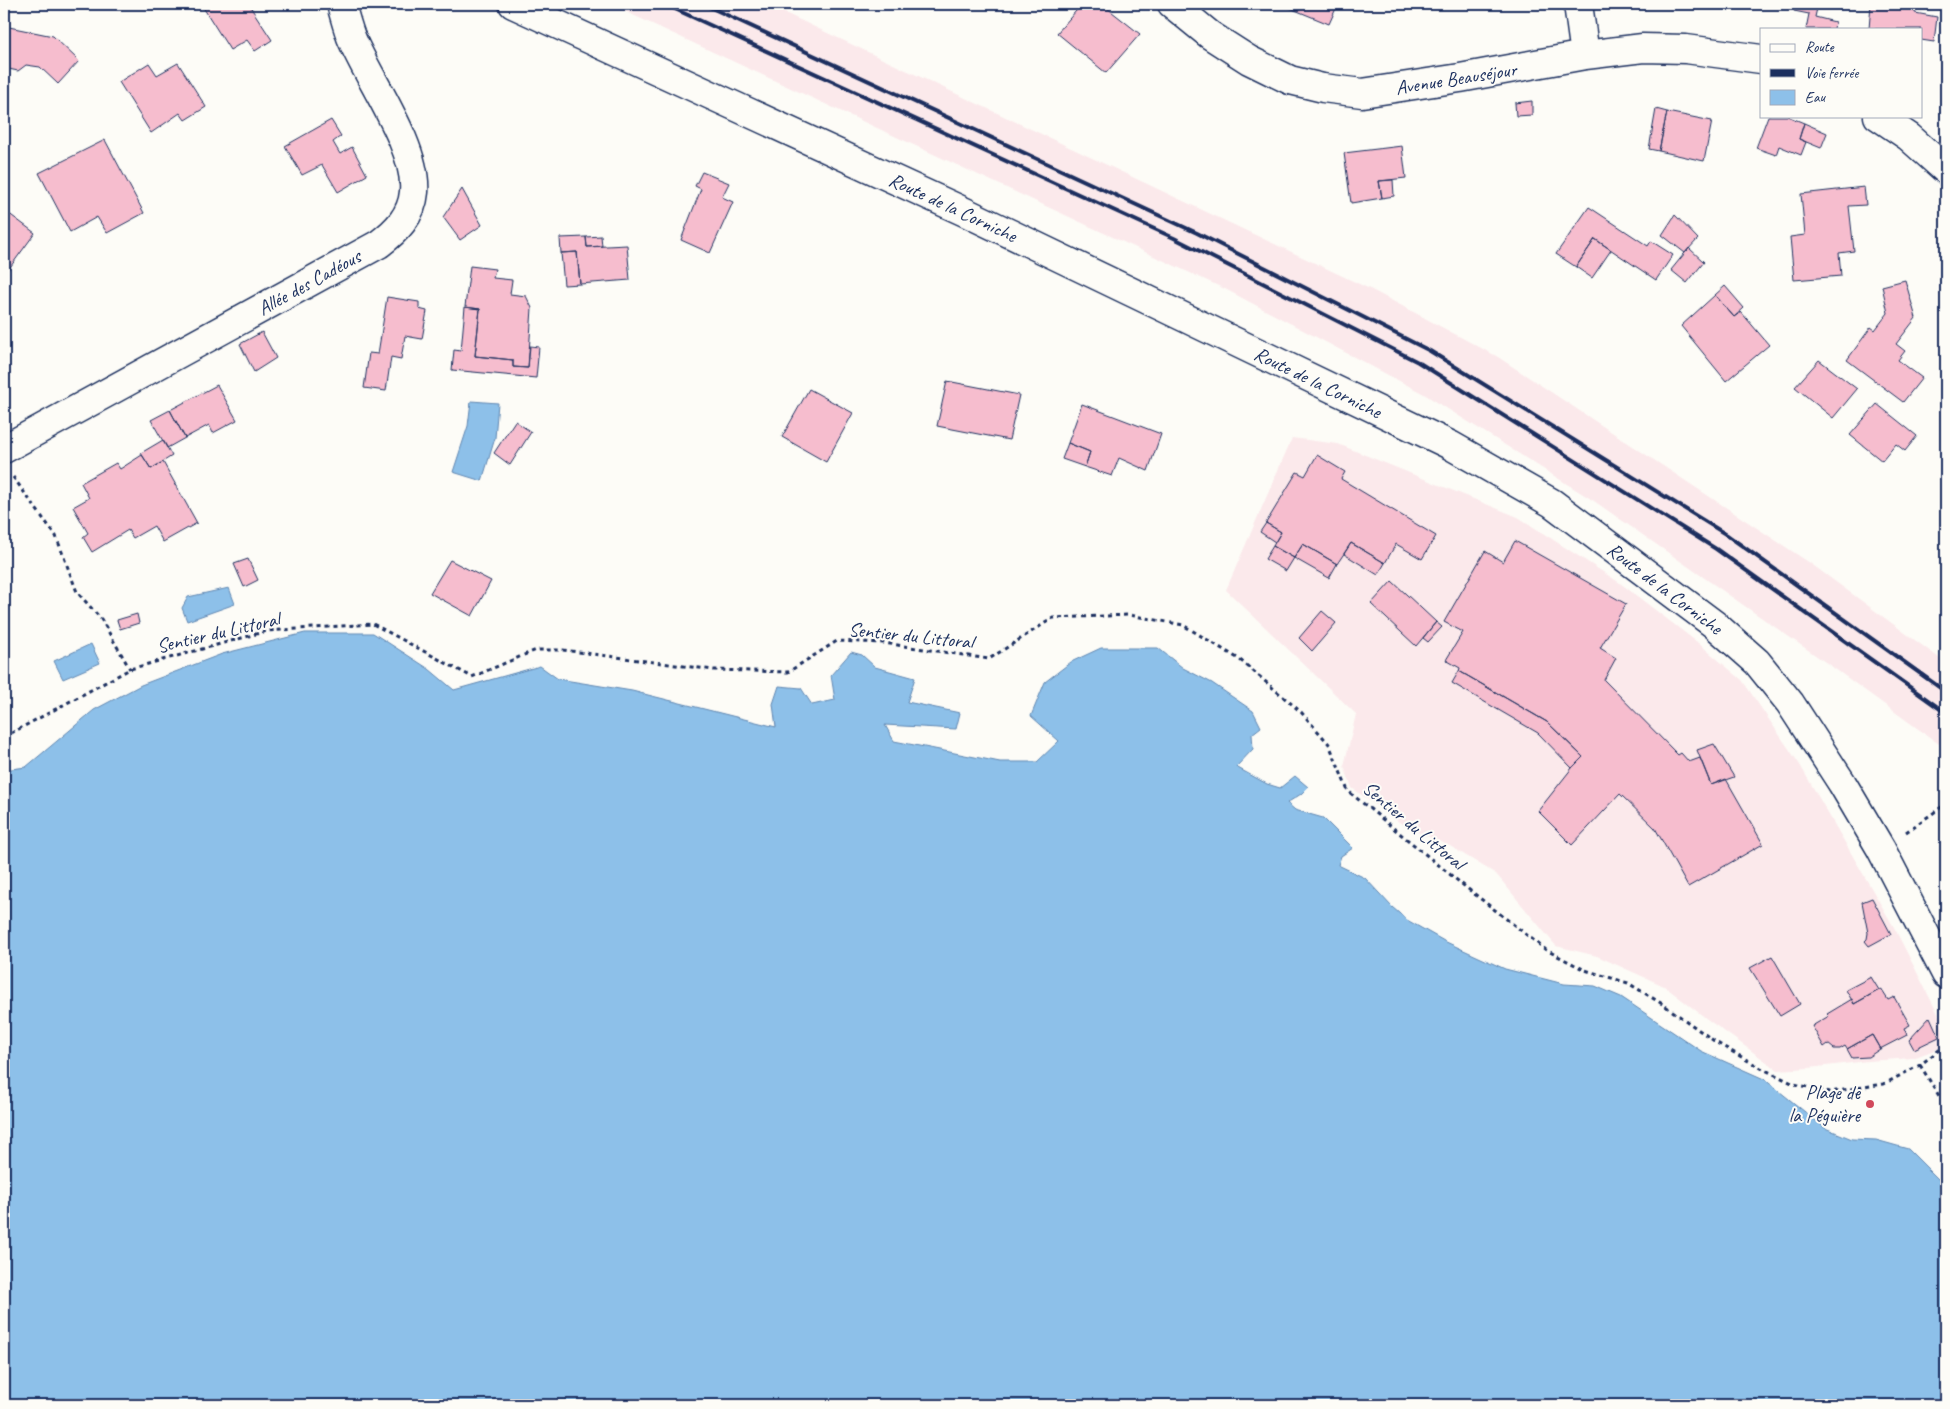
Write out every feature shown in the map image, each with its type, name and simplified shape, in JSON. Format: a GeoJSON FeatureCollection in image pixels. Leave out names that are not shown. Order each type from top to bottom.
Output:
{"type":"FeatureCollection","features":[{"type":"Feature","properties":{"kind":"main road","name":"Allée des Cadéous"},"geometry":{"type":"LineString","coordinates":[[7,461],[379,244],[397,230],[410,210],[414,192],[412,169],[400,133],[351,37],[341,4]]}},
{"type":"Feature","properties":{"kind":"main road","name":"Route de la Corniche"},"geometry":{"type":"LineString","coordinates":[[513,4],[965,212],[1450,445],[1552,503],[1715,625],[1757,662],[1790,703],[1842,783],[1881,849],[1946,974]]}},
{"type":"Feature","properties":{"kind":"main road","name":"Avenue Beauséjour"},"geometry":{"type":"LineString","coordinates":[[1172,4],[1210,35],[1249,60],[1290,80],[1323,88],[1362,92],[1460,78],[1585,55],[1643,48],[1686,49],[1760,59]]}},
{"type":"Feature","properties":{"kind":"main road"},"geometry":{"type":"LineString","coordinates":[[1578,4],[1585,55]]}},
{"type":"Feature","properties":{"kind":"main road"},"geometry":{"type":"LineString","coordinates":[[1881,118],[1908,137],[1946,170]]}},
{"type":"Feature","properties":{"kind":"path"},"geometry":{"type":"LineString","coordinates":[[7,461],[56,536],[77,592],[101,620],[130,669]]}},
{"type":"Feature","properties":{"kind":"path","name":"Sentier du Littoral"},"geometry":{"type":"LineString","coordinates":[[4,738],[130,669],[267,631],[373,624],[472,677],[536,650],[562,650],[714,670],[788,672],[837,641],[884,644],[989,659],[1053,618],[1130,615],[1183,625],[1239,659],[1301,712],[1329,744],[1348,791],[1546,950],[1585,970],[1628,983],[1664,1005],[1717,1042],[1761,1068],[1794,1084],[1830,1092],[1884,1084],[1920,1065]]}},
{"type":"Feature","properties":{"kind":"path"},"geometry":{"type":"LineString","coordinates":[[1881,849],[1946,804]]}},
{"type":"Feature","properties":{"kind":"path"},"geometry":{"type":"LineString","coordinates":[[1943,1047],[1920,1065],[1946,1107]]}},
{"type":"Feature","properties":{"kind":"shaded area"},"geometry":{"type":"Polygon","coordinates":[[[609,4],[766,4],[1372,290],[1498,357],[1810,563],[1946,663],[1946,749],[1831,666],[1594,501],[1424,394],[1227,290],[609,4]]]}},
{"type":"Feature","properties":{"kind":"shaded area"},"geometry":{"type":"Polygon","coordinates":[[[1292,438],[1338,444],[1518,517],[1620,583],[1697,642],[1742,680],[1800,765],[1895,929],[1941,1020],[1945,1046],[1913,1058],[1778,1070],[1664,986],[1597,956],[1556,946],[1496,874],[1450,846],[1406,827],[1352,788],[1344,766],[1356,714],[1226,590],[1292,438]]]}},
{"type":"Feature","properties":{"kind":"water"},"geometry":{"type":"Polygon","coordinates":[[[471,401],[498,403],[495,438],[482,481],[453,472],[468,426],[471,401]]]}},
{"type":"Feature","properties":{"kind":"water"},"geometry":{"type":"Polygon","coordinates":[[[229,588],[235,604],[187,621],[182,608],[188,597],[229,588]]]}},
{"type":"Feature","properties":{"kind":"water"},"geometry":{"type":"Polygon","coordinates":[[[305,633],[373,633],[429,669],[454,690],[540,666],[558,679],[632,691],[776,727],[773,704],[779,686],[801,688],[812,705],[835,700],[831,675],[851,652],[862,655],[875,667],[915,678],[907,702],[960,713],[956,729],[885,725],[894,741],[1000,762],[1037,762],[1059,741],[1031,716],[1045,682],[1071,662],[1101,648],[1158,648],[1183,668],[1212,683],[1253,711],[1261,727],[1252,734],[1253,749],[1236,767],[1267,784],[1280,788],[1295,776],[1308,787],[1287,803],[1295,810],[1323,818],[1353,848],[1341,856],[1338,865],[1365,878],[1407,920],[1444,941],[1505,969],[1564,984],[1595,986],[1621,997],[1701,1051],[1764,1079],[1825,1128],[1852,1139],[1876,1140],[1908,1149],[1946,1187],[1946,1405],[4,1405],[4,770],[26,767],[94,710],[141,685],[222,654],[305,633]]]}},
{"type":"Feature","properties":{"kind":"water"},"geometry":{"type":"Polygon","coordinates":[[[91,644],[100,663],[63,679],[54,661],[91,644]]]}},
{"type":"Feature","properties":{"kind":"building"},"geometry":{"type":"Polygon","coordinates":[[[201,4],[257,4],[251,8],[272,40],[255,51],[247,40],[230,50],[201,4]]]}},
{"type":"Feature","properties":{"kind":"building"},"geometry":{"type":"Polygon","coordinates":[[[1082,4],[1102,4],[1140,34],[1106,73],[1057,33],[1082,4]]]}},
{"type":"Feature","properties":{"kind":"building"},"geometry":{"type":"Polygon","coordinates":[[[1286,4],[1338,4],[1329,24],[1285,6],[1286,4]]]}},
{"type":"Feature","properties":{"kind":"building"},"geometry":{"type":"Polygon","coordinates":[[[1342,4],[1354,4],[1352,8],[1342,4]]]}},
{"type":"Feature","properties":{"kind":"building"},"geometry":{"type":"Polygon","coordinates":[[[1795,4],[1818,4],[1815,17],[1835,22],[1834,28],[1806,28],[1809,14],[1794,11],[1795,4]]]}},
{"type":"Feature","properties":{"kind":"building"},"geometry":{"type":"Polygon","coordinates":[[[1871,4],[1916,4],[1915,13],[1937,17],[1934,42],[1922,40],[1922,28],[1869,28],[1871,4]]]}},
{"type":"Feature","properties":{"kind":"building"},"geometry":{"type":"Polygon","coordinates":[[[4,26],[53,36],[79,61],[58,84],[40,67],[26,65],[18,71],[4,68],[4,26]]]}},
{"type":"Feature","properties":{"kind":"building"},"geometry":{"type":"Polygon","coordinates":[[[149,63],[157,75],[178,63],[206,107],[185,120],[180,113],[151,133],[119,82],[149,63]]]}},
{"type":"Feature","properties":{"kind":"building"},"geometry":{"type":"Polygon","coordinates":[[[1532,101],[1532,115],[1516,116],[1515,103],[1532,101]]]}},
{"type":"Feature","properties":{"kind":"building"},"geometry":{"type":"Polygon","coordinates":[[[1656,109],[1667,112],[1659,151],[1649,149],[1656,109]]]}},
{"type":"Feature","properties":{"kind":"building"},"geometry":{"type":"Polygon","coordinates":[[[1667,112],[1712,121],[1704,161],[1659,151],[1667,112]]]}},
{"type":"Feature","properties":{"kind":"building"},"geometry":{"type":"Polygon","coordinates":[[[1767,118],[1792,118],[1804,123],[1799,139],[1806,142],[1801,155],[1779,146],[1776,155],[1756,148],[1767,118]]]}},
{"type":"Feature","properties":{"kind":"building"},"geometry":{"type":"Polygon","coordinates":[[[331,120],[341,136],[333,142],[340,154],[352,147],[367,175],[338,192],[322,165],[302,175],[285,146],[331,120]]]}},
{"type":"Feature","properties":{"kind":"building"},"geometry":{"type":"Polygon","coordinates":[[[1804,123],[1827,133],[1821,148],[1799,139],[1804,123]]]}},
{"type":"Feature","properties":{"kind":"building"},"geometry":{"type":"Polygon","coordinates":[[[105,140],[144,213],[107,233],[97,217],[70,232],[39,173],[105,140]]]}},
{"type":"Feature","properties":{"kind":"building"},"geometry":{"type":"Polygon","coordinates":[[[1402,146],[1406,178],[1379,181],[1382,198],[1351,203],[1344,153],[1402,146]]]}},
{"type":"Feature","properties":{"kind":"building"},"geometry":{"type":"Polygon","coordinates":[[[702,172],[729,183],[722,197],[733,202],[710,253],[681,240],[701,189],[695,186],[702,172]]]}},
{"type":"Feature","properties":{"kind":"building"},"geometry":{"type":"Polygon","coordinates":[[[1393,180],[1394,196],[1382,198],[1379,181],[1393,180]]]}},
{"type":"Feature","properties":{"kind":"building"},"geometry":{"type":"Polygon","coordinates":[[[1864,187],[1866,205],[1849,206],[1854,251],[1839,253],[1841,276],[1794,280],[1790,237],[1805,235],[1801,194],[1864,187]]]}},
{"type":"Feature","properties":{"kind":"building"},"geometry":{"type":"Polygon","coordinates":[[[462,189],[482,225],[460,240],[443,217],[462,189]]]}},
{"type":"Feature","properties":{"kind":"building"},"geometry":{"type":"Polygon","coordinates":[[[1589,207],[1648,246],[1651,241],[1673,255],[1656,280],[1595,239],[1576,267],[1556,254],[1589,207]]]}},
{"type":"Feature","properties":{"kind":"building"},"geometry":{"type":"Polygon","coordinates":[[[4,210],[35,233],[8,270],[4,267],[4,210]]]}},
{"type":"Feature","properties":{"kind":"building"},"geometry":{"type":"Polygon","coordinates":[[[1675,215],[1698,239],[1685,253],[1662,235],[1675,215]]]}},
{"type":"Feature","properties":{"kind":"building"},"geometry":{"type":"Polygon","coordinates":[[[601,236],[602,246],[587,247],[586,237],[601,236]]]}},
{"type":"Feature","properties":{"kind":"building"},"geometry":{"type":"Polygon","coordinates":[[[586,237],[587,247],[627,245],[630,280],[580,284],[577,252],[561,253],[560,238],[586,237]]]}},
{"type":"Feature","properties":{"kind":"building"},"geometry":{"type":"Polygon","coordinates":[[[1595,239],[1611,250],[1592,278],[1576,267],[1595,239]]]}},
{"type":"Feature","properties":{"kind":"building"},"geometry":{"type":"Polygon","coordinates":[[[1689,248],[1704,262],[1687,283],[1671,270],[1689,248]]]}},
{"type":"Feature","properties":{"kind":"building"},"geometry":{"type":"Polygon","coordinates":[[[577,252],[580,284],[564,285],[561,253],[577,252]]]}},
{"type":"Feature","properties":{"kind":"building"},"geometry":{"type":"Polygon","coordinates":[[[470,266],[495,269],[493,278],[512,280],[510,294],[526,296],[532,308],[528,368],[513,367],[513,360],[475,356],[480,309],[465,307],[470,266]]]}},
{"type":"Feature","properties":{"kind":"building"},"geometry":{"type":"Polygon","coordinates":[[[1905,280],[1916,318],[1896,344],[1905,351],[1898,360],[1922,378],[1903,402],[1847,360],[1871,327],[1875,330],[1888,313],[1882,286],[1905,280]]]}},
{"type":"Feature","properties":{"kind":"building"},"geometry":{"type":"Polygon","coordinates":[[[1725,286],[1744,308],[1734,317],[1715,295],[1725,286]]]}},
{"type":"Feature","properties":{"kind":"building"},"geometry":{"type":"Polygon","coordinates":[[[1715,295],[1734,317],[1741,312],[1769,345],[1726,381],[1681,326],[1715,295]]]}},
{"type":"Feature","properties":{"kind":"building"},"geometry":{"type":"Polygon","coordinates":[[[387,297],[419,302],[419,309],[427,311],[422,339],[405,336],[401,359],[391,357],[386,391],[364,388],[369,353],[378,354],[387,297]]]}},
{"type":"Feature","properties":{"kind":"building"},"geometry":{"type":"Polygon","coordinates":[[[465,307],[480,309],[475,356],[513,360],[513,367],[528,368],[530,346],[539,347],[536,378],[452,370],[454,350],[461,351],[465,307]]]}},
{"type":"Feature","properties":{"kind":"building"},"geometry":{"type":"Polygon","coordinates":[[[262,332],[276,358],[254,372],[240,344],[262,332]]]}},
{"type":"Feature","properties":{"kind":"building"},"geometry":{"type":"Polygon","coordinates":[[[1819,360],[1857,389],[1833,418],[1795,387],[1819,360]]]}},
{"type":"Feature","properties":{"kind":"building"},"geometry":{"type":"Polygon","coordinates":[[[947,381],[1019,395],[1009,440],[937,426],[947,381]]]}},
{"type":"Feature","properties":{"kind":"building"},"geometry":{"type":"Polygon","coordinates":[[[217,385],[237,420],[213,433],[209,425],[185,438],[170,410],[217,385]]]}},
{"type":"Feature","properties":{"kind":"building"},"geometry":{"type":"Polygon","coordinates":[[[809,389],[853,413],[826,462],[782,437],[809,389]]]}},
{"type":"Feature","properties":{"kind":"building"},"geometry":{"type":"Polygon","coordinates":[[[1082,404],[1161,434],[1148,471],[1119,458],[1112,476],[1085,467],[1090,452],[1068,443],[1082,404]]]}},
{"type":"Feature","properties":{"kind":"building"},"geometry":{"type":"Polygon","coordinates":[[[1877,404],[1917,436],[1905,451],[1896,444],[1882,461],[1850,435],[1877,404]]]}},
{"type":"Feature","properties":{"kind":"building"},"geometry":{"type":"Polygon","coordinates":[[[170,410],[185,438],[167,448],[151,420],[170,410]]]}},
{"type":"Feature","properties":{"kind":"building"},"geometry":{"type":"Polygon","coordinates":[[[515,421],[531,432],[510,465],[494,453],[515,421]]]}},
{"type":"Feature","properties":{"kind":"building"},"geometry":{"type":"Polygon","coordinates":[[[163,440],[172,456],[151,469],[141,453],[163,440]]]}},
{"type":"Feature","properties":{"kind":"building"},"geometry":{"type":"Polygon","coordinates":[[[1068,443],[1090,452],[1085,467],[1062,459],[1068,443]]]}},
{"type":"Feature","properties":{"kind":"building"},"geometry":{"type":"Polygon","coordinates":[[[142,455],[151,469],[163,462],[197,523],[163,542],[154,526],[133,538],[128,530],[92,552],[83,537],[88,533],[73,507],[89,498],[81,483],[116,463],[120,469],[142,455]]]}},
{"type":"Feature","properties":{"kind":"building"},"geometry":{"type":"Polygon","coordinates":[[[1317,455],[1345,472],[1341,479],[1436,536],[1422,559],[1396,544],[1385,563],[1351,543],[1337,564],[1303,544],[1294,558],[1273,546],[1281,532],[1266,523],[1297,472],[1305,476],[1317,455]]]}},
{"type":"Feature","properties":{"kind":"building"},"geometry":{"type":"Polygon","coordinates":[[[1266,523],[1281,532],[1275,542],[1260,532],[1266,523]]]}},
{"type":"Feature","properties":{"kind":"building"},"geometry":{"type":"Polygon","coordinates":[[[1515,541],[1626,604],[1600,648],[1616,658],[1604,680],[1678,755],[1681,753],[1689,762],[1700,758],[1711,785],[1726,779],[1763,844],[1688,887],[1655,828],[1620,794],[1572,845],[1538,811],[1583,757],[1547,722],[1459,671],[1460,668],[1446,660],[1463,632],[1444,622],[1485,551],[1503,562],[1515,541]]]}},
{"type":"Feature","properties":{"kind":"building"},"geometry":{"type":"Polygon","coordinates":[[[1351,543],[1385,563],[1378,575],[1344,554],[1351,543]]]}},
{"type":"Feature","properties":{"kind":"building"},"geometry":{"type":"Polygon","coordinates":[[[1303,544],[1337,564],[1329,578],[1294,558],[1303,544]]]}},
{"type":"Feature","properties":{"kind":"building"},"geometry":{"type":"Polygon","coordinates":[[[1273,546],[1294,558],[1286,571],[1265,559],[1273,546]]]}},
{"type":"Feature","properties":{"kind":"building"},"geometry":{"type":"Polygon","coordinates":[[[248,559],[258,580],[244,587],[234,564],[248,559]]]}},
{"type":"Feature","properties":{"kind":"building"},"geometry":{"type":"Polygon","coordinates":[[[450,560],[491,581],[472,616],[430,593],[450,560]]]}},
{"type":"Feature","properties":{"kind":"building"},"geometry":{"type":"Polygon","coordinates":[[[1392,581],[1436,622],[1416,646],[1371,604],[1392,581]]]}},
{"type":"Feature","properties":{"kind":"building"},"geometry":{"type":"Polygon","coordinates":[[[1322,611],[1336,623],[1312,651],[1299,638],[1322,611]]]}},
{"type":"Feature","properties":{"kind":"building"},"geometry":{"type":"Polygon","coordinates":[[[137,614],[139,623],[120,629],[117,620],[137,614]]]}},
{"type":"Feature","properties":{"kind":"building"},"geometry":{"type":"Polygon","coordinates":[[[1436,622],[1442,627],[1428,642],[1423,638],[1436,622]]]}},
{"type":"Feature","properties":{"kind":"building"},"geometry":{"type":"Polygon","coordinates":[[[1459,671],[1547,722],[1583,757],[1572,768],[1538,733],[1452,683],[1459,671]]]}},
{"type":"Feature","properties":{"kind":"building"},"geometry":{"type":"Polygon","coordinates":[[[1714,744],[1734,777],[1711,785],[1697,750],[1714,744]]]}},
{"type":"Feature","properties":{"kind":"building"},"geometry":{"type":"Polygon","coordinates":[[[1872,898],[1891,934],[1869,946],[1865,941],[1868,933],[1862,902],[1872,898]]]}},
{"type":"Feature","properties":{"kind":"building"},"geometry":{"type":"Polygon","coordinates":[[[1772,956],[1800,1004],[1780,1016],[1750,968],[1772,956]]]}},
{"type":"Feature","properties":{"kind":"building"},"geometry":{"type":"Polygon","coordinates":[[[1871,977],[1879,990],[1854,1004],[1846,990],[1871,977]]]}},
{"type":"Feature","properties":{"kind":"building"},"geometry":{"type":"Polygon","coordinates":[[[1881,989],[1888,1000],[1894,997],[1910,1025],[1904,1028],[1907,1035],[1880,1049],[1872,1035],[1847,1049],[1845,1046],[1840,1049],[1834,1049],[1828,1044],[1824,1047],[1812,1026],[1829,1016],[1827,1014],[1852,999],[1854,1004],[1881,989]]]}},
{"type":"Feature","properties":{"kind":"building"},"geometry":{"type":"Polygon","coordinates":[[[1930,1017],[1939,1037],[1914,1049],[1909,1040],[1930,1017]]]}},
{"type":"Feature","properties":{"kind":"building"},"geometry":{"type":"Polygon","coordinates":[[[1872,1035],[1880,1049],[1868,1057],[1852,1058],[1847,1049],[1872,1035]]]}},
{"type":"Feature","properties":{"kind":"railway"},"geometry":{"type":"LineString","coordinates":[[664,4],[1174,238],[1418,362],[1716,549],[1946,713]]}},
{"type":"Feature","properties":{"kind":"railway"},"geometry":{"type":"LineString","coordinates":[[703,4],[1197,233],[1430,351],[1727,535],[1946,692]]}},
{"type":"Feature","properties":{"kind":"place","name":"Plage de la Péguière"},"geometry":{"type":"Point","coordinates":[1870,1104]}}]}
